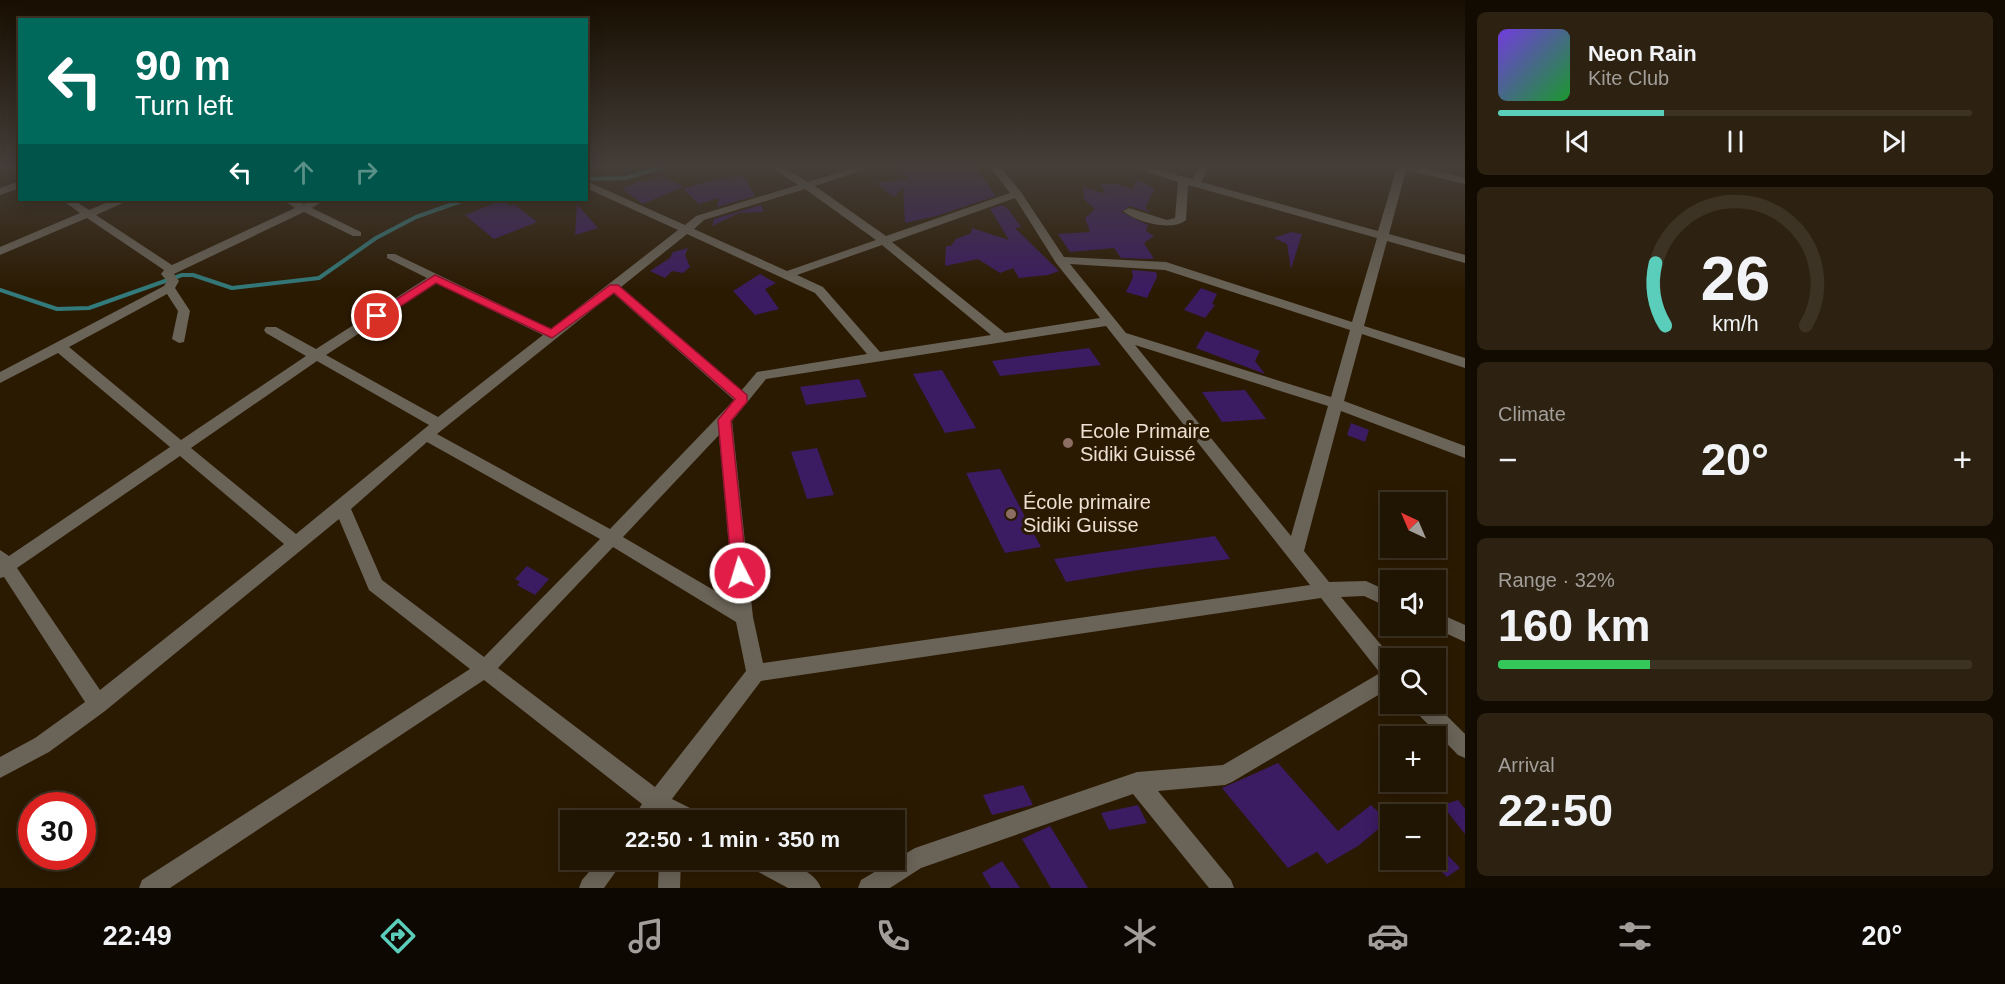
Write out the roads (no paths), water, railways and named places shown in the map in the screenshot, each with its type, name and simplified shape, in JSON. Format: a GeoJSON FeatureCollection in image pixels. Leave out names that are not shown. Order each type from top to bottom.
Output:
{"type":"FeatureCollection","features":[{"type":"Feature","properties":{"kind":"street"},"geometry":{"type":"LineString","coordinates":[[82,208],[170,278],[184,310],[179,339]]}},
{"type":"Feature","properties":{"kind":"street"},"geometry":{"type":"LineString","coordinates":[[0,251],[100,208]]}},
{"type":"Feature","properties":{"kind":"street"},"geometry":{"type":"LineString","coordinates":[[0,378],[60,347],[170,278],[301,208]]}},
{"type":"Feature","properties":{"kind":"street"},"geometry":{"type":"LineString","coordinates":[[307,208],[357,234]]}},
{"type":"Feature","properties":{"kind":"street"},"geometry":{"type":"LineString","coordinates":[[640,208],[819,290],[877,357]]}},
{"type":"Feature","properties":{"kind":"street"},"geometry":{"type":"LineString","coordinates":[[0,768],[42,745],[99,704],[342,507],[439,424],[700,218],[730,208]]}},
{"type":"Feature","properties":{"kind":"street"},"geometry":{"type":"LineString","coordinates":[[841,208],[885,240],[1002,338]]}},
{"type":"Feature","properties":{"kind":"street"},"geometry":{"type":"LineString","coordinates":[[786,275],[976,208]]}},
{"type":"Feature","properties":{"kind":"street"},"geometry":{"type":"LineString","coordinates":[[1026,208],[1060,260],[1380,658]]}},
{"type":"Feature","properties":{"kind":"street"},"geometry":{"type":"LineString","coordinates":[[1129,211],[1167,224],[1180,220],[1181,208]]}},
{"type":"Feature","properties":{"kind":"street"},"geometry":{"type":"LineString","coordinates":[[1287,208],[1465,259]]}},
{"type":"Feature","properties":{"kind":"street"},"geometry":{"type":"LineString","coordinates":[[1295,552],[1391,208]]}},
{"type":"Feature","properties":{"kind":"street"},"geometry":{"type":"LineString","coordinates":[[391,256],[552,334]]}},
{"type":"Feature","properties":{"kind":"street"},"geometry":{"type":"LineString","coordinates":[[1060,260],[1166,266],[1465,363]]}},
{"type":"Feature","properties":{"kind":"street"},"geometry":{"type":"LineString","coordinates":[[99,704],[2,565],[435,278]]}},
{"type":"Feature","properties":{"kind":"street"},"geometry":{"type":"LineString","coordinates":[[614,287],[742,399]]}},
{"type":"Feature","properties":{"kind":"street"},"geometry":{"type":"LineString","coordinates":[[150,888],[484,670],[725,420],[762,375],[1002,338],[1114,328],[1335,403],[1465,452]]}},
{"type":"Feature","properties":{"kind":"street"},"geometry":{"type":"LineString","coordinates":[[271,330],[318,354],[439,424]]}},
{"type":"Feature","properties":{"kind":"street"},"geometry":{"type":"LineString","coordinates":[[60,347],[296,544]]}},
{"type":"Feature","properties":{"kind":"street"},"geometry":{"type":"LineString","coordinates":[[662,810],[756,673],[744,617],[725,420]]}},
{"type":"Feature","properties":{"kind":"street"},"geometry":{"type":"LineString","coordinates":[[426,435],[610,537],[744,617]]}},
{"type":"Feature","properties":{"kind":"street"},"geometry":{"type":"LineString","coordinates":[[342,507],[375,585],[660,810]]}},
{"type":"Feature","properties":{"kind":"street"},"geometry":{"type":"LineString","coordinates":[[756,673],[1326,590],[1366,588],[1380,595]]}},
{"type":"Feature","properties":{"kind":"street"},"geometry":{"type":"LineString","coordinates":[[1446,625],[1465,634]]}},
{"type":"Feature","properties":{"kind":"street"},"geometry":{"type":"LineString","coordinates":[[870,888],[915,859],[1137,782],[1225,775],[1380,684]]}},
{"type":"Feature","properties":{"kind":"street"},"geometry":{"type":"LineString","coordinates":[[1432,714],[1465,748]]}},
{"type":"Feature","properties":{"kind":"street"},"geometry":{"type":"LineString","coordinates":[[1137,782],[1223,888]]}},
{"type":"Feature","properties":{"kind":"street"},"geometry":{"type":"LineString","coordinates":[[590,888],[605,870]]}},
{"type":"Feature","properties":{"kind":"street"},"geometry":{"type":"LineString","coordinates":[[669,888],[670,870]]}},
{"type":"Feature","properties":{"kind":"street"},"geometry":{"type":"LineString","coordinates":[[777,870],[810,888]]}},
{"type":"Feature","properties":{"kind":"waterway"},"geometry":{"type":"LineString","coordinates":[[0,290],[57,309],[89,308],[182,275],[193,275],[232,288],[319,278],[376,238],[416,217],[440,208]]}},
{"type":"Feature","properties":{"kind":"place","name":"Ecole Primaire Sidiki Guissé"},"geometry":{"type":"Point","coordinates":[1068,443]}},
{"type":"Feature","properties":{"kind":"place","name":"École primaire Sidiki Guisse"},"geometry":{"type":"Point","coordinates":[1011,514]}}]}
